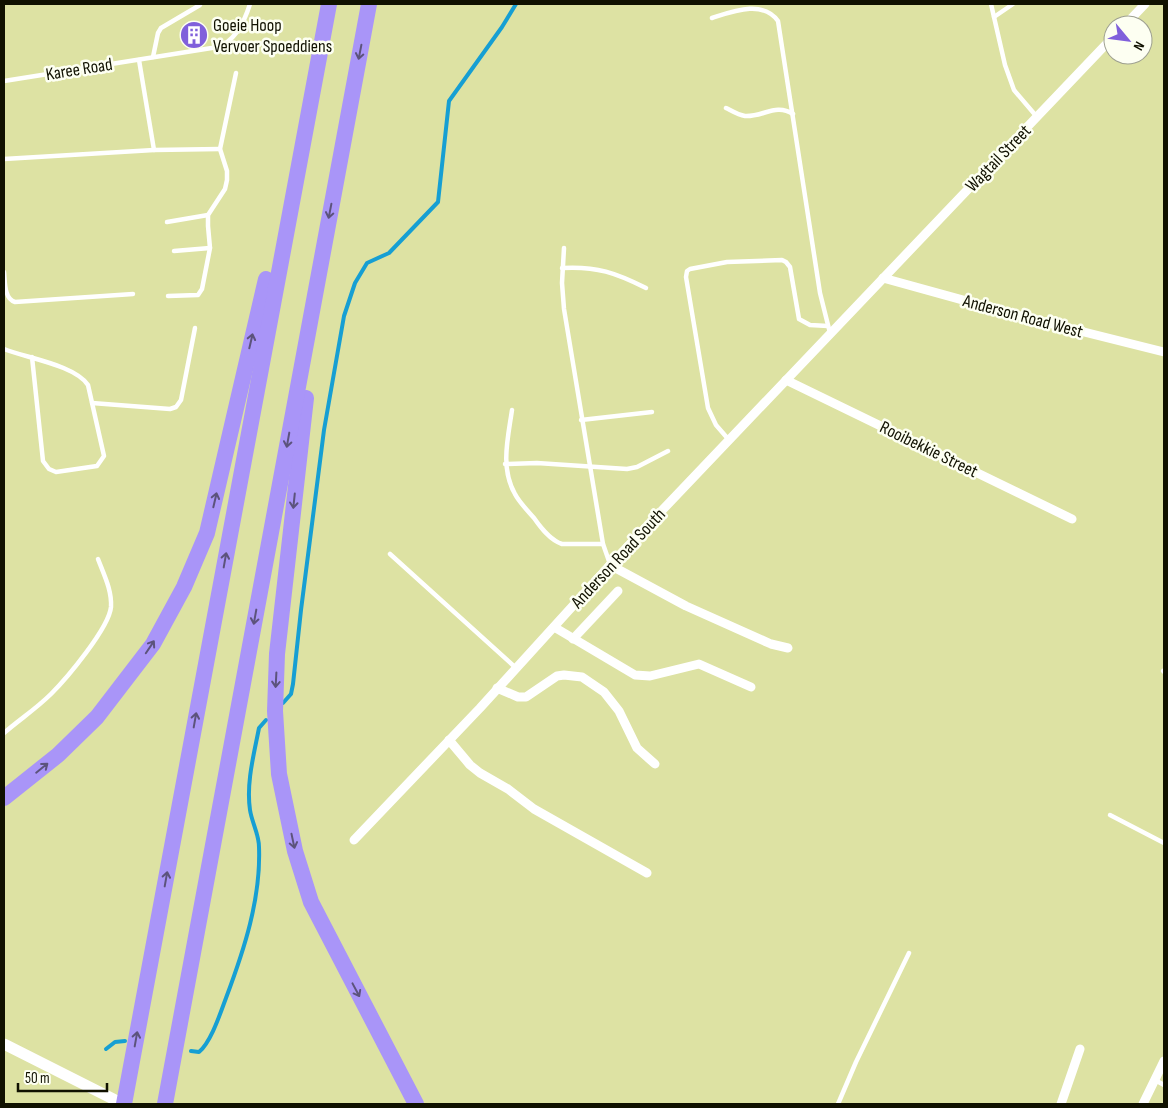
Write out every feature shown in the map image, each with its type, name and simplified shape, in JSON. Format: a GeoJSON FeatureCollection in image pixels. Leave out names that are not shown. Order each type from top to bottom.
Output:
{"type":"FeatureCollection","features":[{"type":"Feature","properties":{"kind":"highway"},"geometry":{"type":"LineString","coordinates":[[124,1104],[328,4]]}},
{"type":"Feature","properties":{"kind":"highway"},"geometry":{"type":"LineString","coordinates":[[165,1104],[369,4]]}},
{"type":"Feature","properties":{"kind":"highway"},"geometry":{"type":"LineString","coordinates":[[4,798],[58,756],[97,717],[153,644],[184,587],[207,533],[312,88]]}},
{"type":"Feature","properties":{"kind":"highway"},"geometry":{"type":"LineString","coordinates":[[321,261],[277,654],[275,711],[279,774],[295,851],[311,902],[416,1104]]}},
{"type":"Feature","properties":{"kind":"street"},"geometry":{"type":"LineString","coordinates":[[1135,15],[1145,4]]}},
{"type":"Feature","properties":{"kind":"street","name":"Wagtail Street"},"geometry":{"type":"LineString","coordinates":[[883,278],[1103,48]]}},
{"type":"Feature","properties":{"kind":"street","name":"Anderson Road South"},"geometry":{"type":"LineString","coordinates":[[354,840],[610,565],[786,380],[829,330],[883,278]]}},
{"type":"Feature","properties":{"kind":"street","name":"Anderson Road West"},"geometry":{"type":"LineString","coordinates":[[883,278],[1028,318],[1164,352]]}},
{"type":"Feature","properties":{"kind":"street","name":"Rooibekkie Street"},"geometry":{"type":"LineString","coordinates":[[786,380],[1072,519]]}},
{"type":"Feature","properties":{"kind":"street"},"geometry":{"type":"LineString","coordinates":[[610,565],[686,606],[771,644],[788,648]]}},
{"type":"Feature","properties":{"kind":"street"},"geometry":{"type":"LineString","coordinates":[[573,638],[618,591]]}},
{"type":"Feature","properties":{"kind":"street"},"geometry":{"type":"LineString","coordinates":[[554,627],[635,675],[650,676],[700,664],[751,687]]}},
{"type":"Feature","properties":{"kind":"street"},"geometry":{"type":"LineString","coordinates":[[497,688],[522,698],[557,676],[582,677],[604,692],[619,711],[637,748],[655,764]]}},
{"type":"Feature","properties":{"kind":"street"},"geometry":{"type":"LineString","coordinates":[[449,740],[470,765],[508,789],[534,809],[648,873]]}},
{"type":"Feature","properties":{"kind":"street"},"geometry":{"type":"LineString","coordinates":[[4,1044],[124,1104]]}},
{"type":"Feature","properties":{"kind":"street"},"geometry":{"type":"LineString","coordinates":[[1061,1104],[1080,1048]]}},
{"type":"Feature","properties":{"kind":"street"},"geometry":{"type":"LineString","coordinates":[[1143,1104],[1164,1061]]}},
{"type":"Feature","properties":{"kind":"lane","name":"Karee Road"},"geometry":{"type":"LineString","coordinates":[[4,81],[218,47],[226,44],[237,32],[250,4]]}},
{"type":"Feature","properties":{"kind":"lane"},"geometry":{"type":"LineString","coordinates":[[991,4],[1004,65],[1014,90],[1037,117]]}},
{"type":"Feature","properties":{"kind":"lane"},"geometry":{"type":"LineString","coordinates":[[994,17],[1013,4]]}},
{"type":"Feature","properties":{"kind":"lane"},"geometry":{"type":"LineString","coordinates":[[154,57],[158,33],[161,28],[200,5]]}},
{"type":"Feature","properties":{"kind":"lane"},"geometry":{"type":"LineString","coordinates":[[712,18],[748,6],[757,6],[776,17],[778,21],[820,293],[829,330],[810,325],[799,319],[790,267],[782,260],[727,262],[690,269],[687,272],[686,277],[708,408],[716,425],[730,440]]}},
{"type":"Feature","properties":{"kind":"lane"},"geometry":{"type":"LineString","coordinates":[[139,60],[154,150]]}},
{"type":"Feature","properties":{"kind":"lane"},"geometry":{"type":"LineString","coordinates":[[168,296],[200,294],[202,289],[210,248],[208,216],[225,189],[227,180],[227,171],[220,149],[236,73]]}},
{"type":"Feature","properties":{"kind":"lane"},"geometry":{"type":"LineString","coordinates":[[726,108],[746,116],[781,109],[793,114]]}},
{"type":"Feature","properties":{"kind":"lane"},"geometry":{"type":"LineString","coordinates":[[4,159],[154,150],[220,149]]}},
{"type":"Feature","properties":{"kind":"lane"},"geometry":{"type":"LineString","coordinates":[[167,222],[208,216]]}},
{"type":"Feature","properties":{"kind":"lane"},"geometry":{"type":"LineString","coordinates":[[174,251],[210,248]]}},
{"type":"Feature","properties":{"kind":"lane"},"geometry":{"type":"LineString","coordinates":[[564,248],[562,268],[564,309],[603,544],[610,565]]}},
{"type":"Feature","properties":{"kind":"lane"},"geometry":{"type":"LineString","coordinates":[[562,268],[576,267],[613,272],[646,288]]}},
{"type":"Feature","properties":{"kind":"lane"},"geometry":{"type":"LineString","coordinates":[[4,272],[8,296],[11,301],[15,302],[133,294]]}},
{"type":"Feature","properties":{"kind":"lane"},"geometry":{"type":"LineString","coordinates":[[92,404],[170,409],[176,407],[181,400],[195,328]]}},
{"type":"Feature","properties":{"kind":"lane"},"geometry":{"type":"LineString","coordinates":[[4,349],[32,357],[84,379],[88,385],[104,456],[97,466],[56,472],[49,469],[43,461],[32,357]]}},
{"type":"Feature","properties":{"kind":"lane"},"geometry":{"type":"LineString","coordinates":[[512,410],[505,464],[509,482],[515,495],[555,541],[562,544],[603,544]]}},
{"type":"Feature","properties":{"kind":"lane"},"geometry":{"type":"LineString","coordinates":[[581,420],[652,412]]}},
{"type":"Feature","properties":{"kind":"lane"},"geometry":{"type":"LineString","coordinates":[[505,464],[537,463],[627,469],[637,467],[668,451]]}},
{"type":"Feature","properties":{"kind":"lane"},"geometry":{"type":"LineString","coordinates":[[390,554],[516,668]]}},
{"type":"Feature","properties":{"kind":"lane"},"geometry":{"type":"LineString","coordinates":[[4,733],[51,694],[105,626],[111,609],[111,592],[98,559]]}},
{"type":"Feature","properties":{"kind":"lane"},"geometry":{"type":"LineString","coordinates":[[1110,815],[1164,843]]}},
{"type":"Feature","properties":{"kind":"lane"},"geometry":{"type":"LineString","coordinates":[[838,1104],[856,1062],[909,953]]}},
{"type":"Feature","properties":{"kind":"lane"},"geometry":{"type":"LineString","coordinates":[[1155,1080],[1164,1084]]}},
{"type":"Feature","properties":{"kind":"waterway"},"geometry":{"type":"LineString","coordinates":[[283,703],[291,694],[293,684],[324,430],[344,316],[355,283],[367,263],[389,253],[438,202],[449,101],[502,27],[516,4]]}},
{"type":"Feature","properties":{"kind":"waterway"},"geometry":{"type":"LineString","coordinates":[[191,1051],[199,1052],[215,1027],[250,924],[257,886],[259,847],[250,810],[249,789],[259,728],[266,720]]}},
{"type":"Feature","properties":{"kind":"waterway"},"geometry":{"type":"LineString","coordinates":[[106,1049],[115,1042],[125,1041]]}},
{"type":"Feature","properties":{"kind":"place","name":"Goeie Hoop Vervoer Spoeddiens"},"geometry":{"type":"Point","coordinates":[194,35]}}]}
